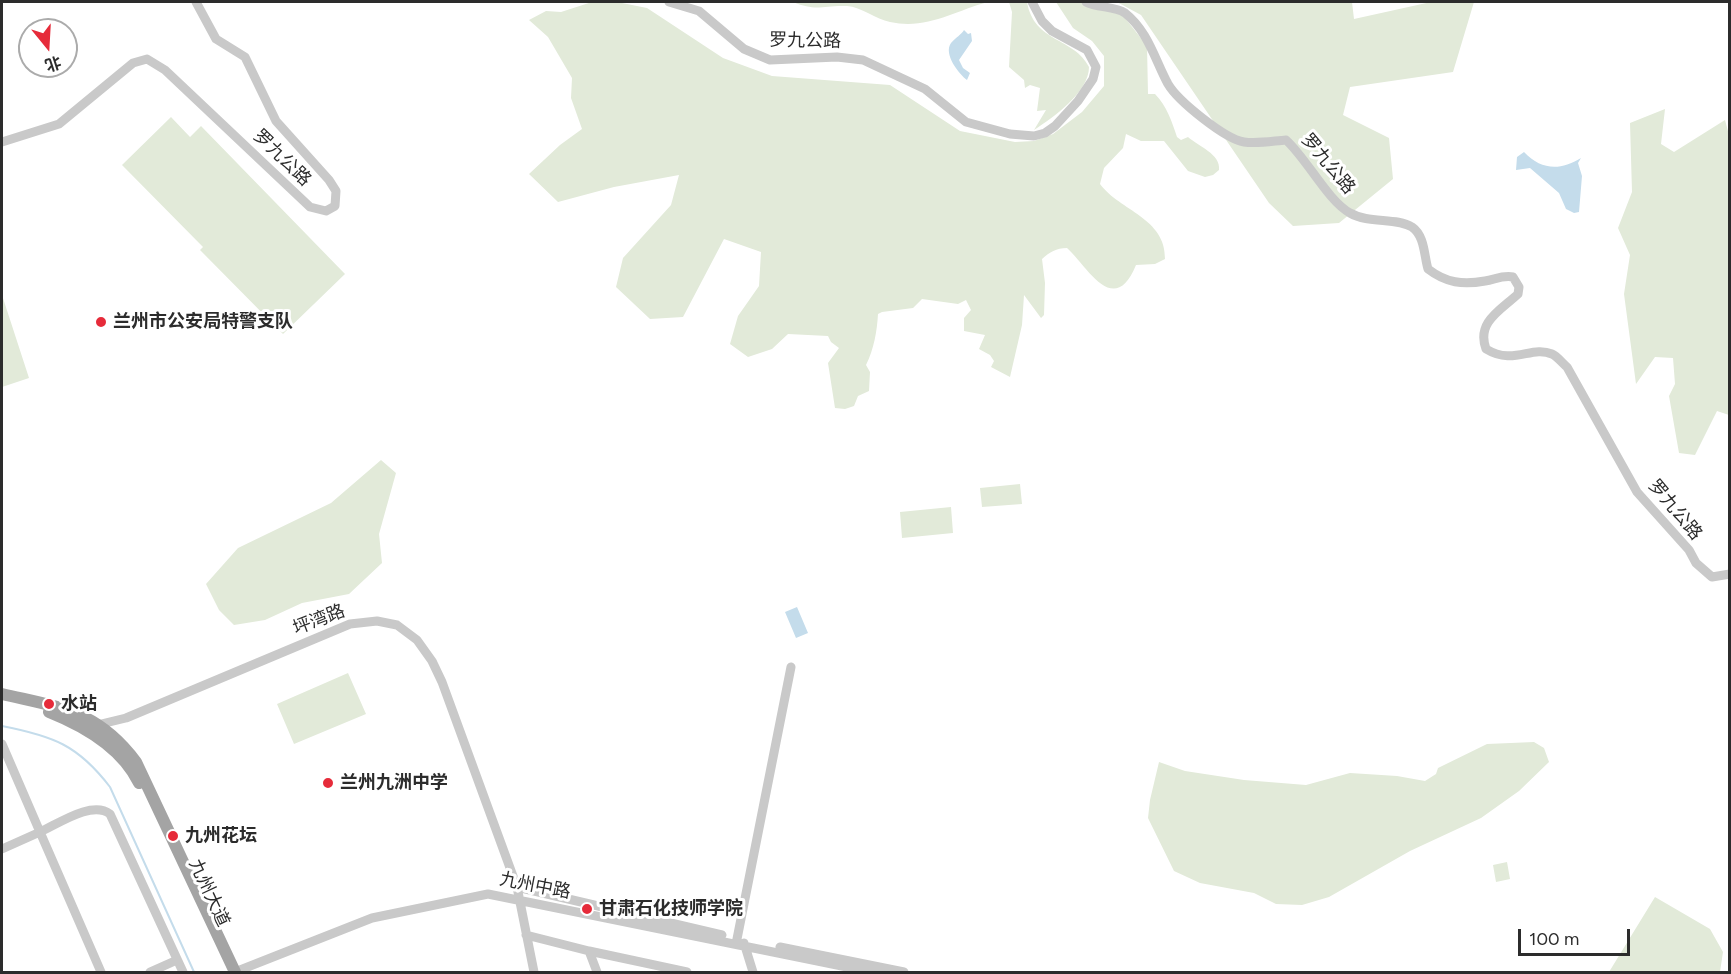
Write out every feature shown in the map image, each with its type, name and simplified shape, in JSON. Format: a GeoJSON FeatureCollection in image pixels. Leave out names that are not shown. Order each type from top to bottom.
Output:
{"type":"FeatureCollection","features":[{"type":"Feature","properties":{"kind":"main road"},"geometry":{"type":"LineString","coordinates":[[2,697],[64,709],[102,725],[119,740],[136,762],[235,972]]}},
{"type":"Feature","properties":{"kind":"main road","name":"九州大道"},"geometry":{"type":"LineString","coordinates":[[2,697],[42,710],[82,727],[109,746],[135,776],[226,972]]}},
{"type":"Feature","properties":{"kind":"street","name":"罗九公路"},"geometry":{"type":"LineString","coordinates":[[2,142],[59,124],[133,63],[147,59],[173,78],[310,207],[326,211],[334,206],[338,198],[329,180],[276,121],[245,57],[216,39],[196,2]]}},
{"type":"Feature","properties":{"kind":"street","name":"罗九公路"},"geometry":{"type":"LineString","coordinates":[[669,2],[699,11],[744,49],[770,60],[837,57],[863,60],[925,89],[966,122],[1010,134],[1034,136],[1045,133],[1078,102],[1093,79],[1096,67],[1087,50],[1052,31],[1042,21],[1032,2]]}},
{"type":"Feature","properties":{"kind":"street","name":"罗九公路"},"geometry":{"type":"LineString","coordinates":[[1086,2],[1094,6],[1124,12],[1152,45],[1169,86],[1210,124],[1231,139],[1246,143],[1286,141],[1298,151],[1347,212],[1364,220],[1401,223],[1413,228],[1423,242],[1428,269],[1441,280],[1456,283],[1513,277],[1519,287],[1518,294],[1488,321],[1483,330],[1486,349],[1510,358],[1535,353],[1552,354],[1567,368],[1637,492],[1689,550],[1696,563],[1712,577],[1730,574]]}},
{"type":"Feature","properties":{"kind":"street","name":"坪湾路"},"geometry":{"type":"LineString","coordinates":[[82,727],[102,725],[126,718],[350,624],[377,621],[397,626],[417,640],[442,682],[517,887],[534,972]]}},
{"type":"Feature","properties":{"kind":"street"},"geometry":{"type":"LineString","coordinates":[[748,972],[740,942],[791,667]]}},
{"type":"Feature","properties":{"kind":"street"},"geometry":{"type":"LineString","coordinates":[[2,744],[101,972]]}},
{"type":"Feature","properties":{"kind":"street"},"geometry":{"type":"LineString","coordinates":[[2,849],[92,809],[103,809],[110,814],[183,972]]}},
{"type":"Feature","properties":{"kind":"street"},"geometry":{"type":"LineString","coordinates":[[517,887],[740,942],[904,972]]}},
{"type":"Feature","properties":{"kind":"street","name":"九州中路"},"geometry":{"type":"LineString","coordinates":[[235,972],[340,929],[384,914],[488,894],[740,942],[871,972]]}},
{"type":"Feature","properties":{"kind":"street"},"geometry":{"type":"LineString","coordinates":[[526,935],[687,972]]}},
{"type":"Feature","properties":{"kind":"street"},"geometry":{"type":"LineString","coordinates":[[740,942],[753,972]]}},
{"type":"Feature","properties":{"kind":"street"},"geometry":{"type":"LineString","coordinates":[[589,951],[597,972]]}},
{"type":"Feature","properties":{"kind":"street"},"geometry":{"type":"LineString","coordinates":[[150,972],[177,960]]}},
{"type":"Feature","properties":{"kind":"green space"},"geometry":{"type":"Polygon","coordinates":[[[592,2],[617,2],[647,8],[723,58],[772,76],[890,85],[960,131],[1015,142],[1034,141],[1053,134],[1082,112],[1104,86],[1104,56],[1092,41],[1073,28],[1056,2],[1080,2],[1096,9],[1122,14],[1147,46],[1148,94],[1155,94],[1163,104],[1177,137],[1181,140],[1188,137],[1208,151],[1219,164],[1219,170],[1205,177],[1188,171],[1164,141],[1141,141],[1126,134],[1123,148],[1104,168],[1100,184],[1150,224],[1163,245],[1165,259],[1155,264],[1136,265],[1128,281],[1119,288],[1110,288],[1092,276],[1067,248],[1048,254],[1042,259],[1045,283],[1044,315],[1041,318],[1024,295],[1022,325],[1010,377],[991,367],[994,361],[990,355],[979,349],[985,335],[964,331],[964,318],[971,310],[966,300],[958,304],[922,299],[913,308],[882,312],[878,314],[875,340],[866,365],[870,372],[869,391],[858,396],[854,406],[845,409],[835,408],[828,363],[839,348],[831,342],[828,336],[788,334],[772,349],[748,357],[730,344],[738,316],[759,286],[761,252],[724,239],[683,317],[650,319],[616,287],[623,258],[671,205],[679,175],[614,187],[558,202],[529,174],[560,145],[582,129],[571,98],[572,78],[548,37],[529,20],[546,11],[561,12],[592,2]]]}},
{"type":"Feature","properties":{"kind":"green space"},"geometry":{"type":"Polygon","coordinates":[[[793,2],[988,2],[928,22],[903,24],[890,22],[847,6],[814,7],[793,2]]]}},
{"type":"Feature","properties":{"kind":"green space"},"geometry":{"type":"Polygon","coordinates":[[[1009,2],[1027,2],[1031,15],[1038,25],[1046,33],[1074,50],[1089,67],[1083,86],[1077,94],[1060,111],[1034,130],[1046,110],[1037,111],[1040,88],[1030,85],[1025,88],[1024,80],[1009,67],[1012,12],[1009,2]]]}},
{"type":"Feature","properties":{"kind":"green space"},"geometry":{"type":"Polygon","coordinates":[[[1117,2],[1352,2],[1354,19],[1431,2],[1474,2],[1453,72],[1350,87],[1343,115],[1389,138],[1393,179],[1339,223],[1293,226],[1269,203],[1141,15],[1117,2]]]}},
{"type":"Feature","properties":{"kind":"green space"},"geometry":{"type":"Polygon","coordinates":[[[1665,109],[1661,144],[1674,152],[1725,120],[1729,135],[1729,415],[1717,411],[1695,455],[1679,453],[1669,396],[1675,384],[1673,358],[1655,357],[1636,384],[1624,294],[1630,255],[1618,228],[1632,192],[1630,123],[1665,109]]]}},
{"type":"Feature","properties":{"kind":"green space"},"geometry":{"type":"Polygon","coordinates":[[[171,117],[190,137],[201,126],[345,274],[283,334],[200,250],[203,247],[122,165],[171,117]]]}},
{"type":"Feature","properties":{"kind":"green space"},"geometry":{"type":"Polygon","coordinates":[[[2,295],[29,378],[2,387],[2,295]]]}},
{"type":"Feature","properties":{"kind":"green space"},"geometry":{"type":"Polygon","coordinates":[[[381,460],[396,473],[379,534],[382,563],[349,594],[302,603],[265,620],[234,625],[219,610],[206,584],[238,548],[331,503],[381,460]]]}},
{"type":"Feature","properties":{"kind":"green space"},"geometry":{"type":"Polygon","coordinates":[[[1020,484],[1022,504],[982,507],[980,488],[1020,484]]]}},
{"type":"Feature","properties":{"kind":"green space"},"geometry":{"type":"Polygon","coordinates":[[[951,507],[953,533],[902,538],[900,512],[951,507]]]}},
{"type":"Feature","properties":{"kind":"green space"},"geometry":{"type":"Polygon","coordinates":[[[348,673],[366,714],[294,744],[277,704],[348,673]]]}},
{"type":"Feature","properties":{"kind":"green space"},"geometry":{"type":"Polygon","coordinates":[[[1534,742],[1544,748],[1549,762],[1519,791],[1481,818],[1410,851],[1329,897],[1302,905],[1276,904],[1254,893],[1200,883],[1174,871],[1148,818],[1159,762],[1185,771],[1244,780],[1306,785],[1350,773],[1397,776],[1425,781],[1436,774],[1438,768],[1487,744],[1534,742]]]}},
{"type":"Feature","properties":{"kind":"green space"},"geometry":{"type":"Polygon","coordinates":[[[1507,862],[1510,879],[1496,882],[1493,865],[1507,862]]]}},
{"type":"Feature","properties":{"kind":"green space"},"geometry":{"type":"Polygon","coordinates":[[[1655,897],[1710,929],[1723,952],[1720,972],[1609,972],[1655,897]]]}},
{"type":"Feature","properties":{"kind":"water"},"geometry":{"type":"Polygon","coordinates":[[[964,30],[968,34],[971,33],[972,41],[959,60],[963,68],[970,73],[967,80],[956,69],[949,53],[951,43],[964,30]]]}},
{"type":"Feature","properties":{"kind":"water"},"geometry":{"type":"Polygon","coordinates":[[[1524,152],[1537,162],[1551,167],[1566,165],[1581,158],[1578,163],[1582,176],[1579,212],[1574,213],[1566,209],[1559,193],[1530,168],[1516,170],[1517,157],[1524,152]]]}},
{"type":"Feature","properties":{"kind":"water"},"geometry":{"type":"Polygon","coordinates":[[[797,607],[808,633],[796,638],[785,612],[797,607]]]}},
{"type":"Feature","properties":{"kind":"waterway"},"geometry":{"type":"LineString","coordinates":[[2,726],[36,734],[63,744],[87,761],[110,787],[194,972]]}},
{"type":"Feature","properties":{"kind":"place","name":"兰州市公安局特警支队"},"geometry":{"type":"Point","coordinates":[101,322]}},
{"type":"Feature","properties":{"kind":"place","name":"水站"},"geometry":{"type":"Point","coordinates":[49,704]}},
{"type":"Feature","properties":{"kind":"place","name":"兰州九洲中学"},"geometry":{"type":"Point","coordinates":[328,783]}},
{"type":"Feature","properties":{"kind":"place","name":"九州花坛"},"geometry":{"type":"Point","coordinates":[173,836]}},
{"type":"Feature","properties":{"kind":"place","name":"甘肃石化技师学院"},"geometry":{"type":"Point","coordinates":[587,909]}}]}
